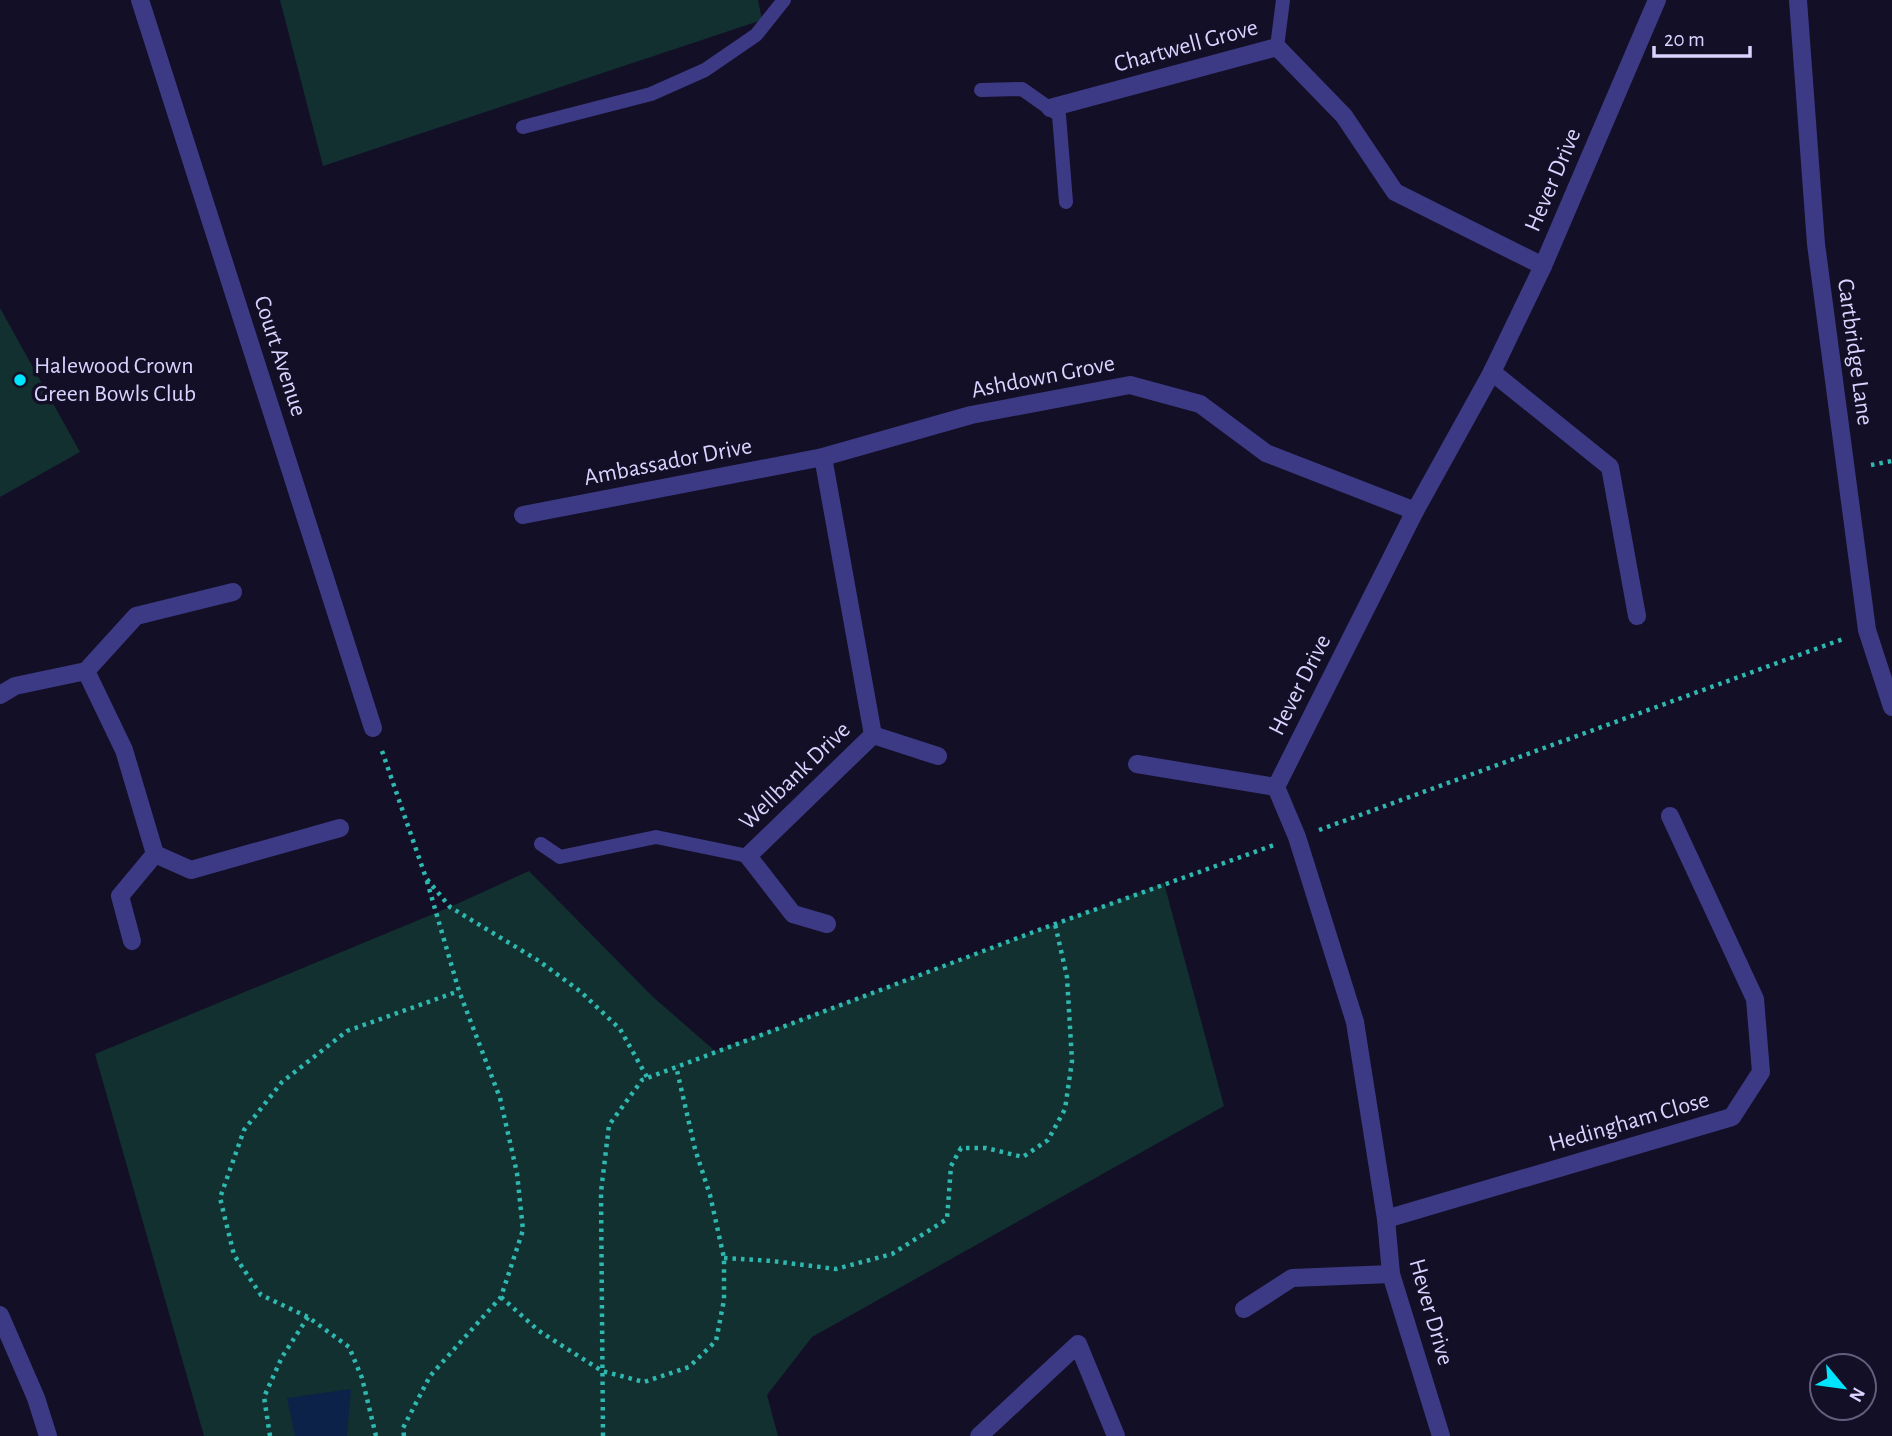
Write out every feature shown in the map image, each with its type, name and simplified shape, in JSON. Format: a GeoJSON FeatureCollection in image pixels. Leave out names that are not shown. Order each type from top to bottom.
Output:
{"type":"FeatureCollection","features":[{"type":"Feature","properties":{"kind":"street","name":"Court Avenue"},"geometry":{"type":"LineString","coordinates":[[140,0],[373,728]]}},
{"type":"Feature","properties":{"kind":"street","name":"Hever Drive"},"geometry":{"type":"LineString","coordinates":[[1441,1436],[1391,1274],[1386,1219],[1355,1022],[1297,837],[1276,787],[1415,511],[1493,372],[1544,266],[1657,0]]}},
{"type":"Feature","properties":{"kind":"street","name":"Cartbridge Lane"},"geometry":{"type":"LineString","coordinates":[[1798,0],[1816,244],[1867,630],[1892,706]]}},
{"type":"Feature","properties":{"kind":"street","name":"Chartwell Grove"},"geometry":{"type":"LineString","coordinates":[[1050,108],[1277,47],[1344,116],[1395,192],[1544,266]]}},
{"type":"Feature","properties":{"kind":"street"},"geometry":{"type":"LineString","coordinates":[[1493,372],[1610,467],[1637,616]]}},
{"type":"Feature","properties":{"kind":"street","name":"Ashdown Grove"},"geometry":{"type":"LineString","coordinates":[[823,457],[971,415],[1130,385],[1200,404],[1266,453],[1415,511]]}},
{"type":"Feature","properties":{"kind":"street","name":"Ambassador Drive"},"geometry":{"type":"LineString","coordinates":[[523,515],[823,457]]}},
{"type":"Feature","properties":{"kind":"street","name":"Wellbank Drive"},"geometry":{"type":"LineString","coordinates":[[823,457],[873,735],[748,856],[793,915],[827,924]]}},
{"type":"Feature","properties":{"kind":"street"},"geometry":{"type":"LineString","coordinates":[[0,695],[15,686],[86,671],[136,616],[233,592]]}},
{"type":"Feature","properties":{"kind":"street"},"geometry":{"type":"LineString","coordinates":[[86,671],[124,750],[155,854],[191,870],[340,828]]}},
{"type":"Feature","properties":{"kind":"street"},"geometry":{"type":"LineString","coordinates":[[873,735],[938,756]]}},
{"type":"Feature","properties":{"kind":"street"},"geometry":{"type":"LineString","coordinates":[[1137,764],[1276,787]]}},
{"type":"Feature","properties":{"kind":"street","name":"Hedingham Close"},"geometry":{"type":"LineString","coordinates":[[1386,1219],[1732,1117],[1761,1072],[1755,999],[1670,816]]}},
{"type":"Feature","properties":{"kind":"street"},"geometry":{"type":"LineString","coordinates":[[132,941],[120,896],[155,854]]}},
{"type":"Feature","properties":{"kind":"street"},"geometry":{"type":"LineString","coordinates":[[1244,1309],[1292,1278],[1391,1274]]}},
{"type":"Feature","properties":{"kind":"street"},"geometry":{"type":"LineString","coordinates":[[0,1315],[36,1398],[48,1436]]}},
{"type":"Feature","properties":{"kind":"street"},"geometry":{"type":"LineString","coordinates":[[978,1436],[1078,1344],[1116,1436]]}},
{"type":"Feature","properties":{"kind":"lane"},"geometry":{"type":"LineString","coordinates":[[523,127],[650,94],[705,70],[756,36],[784,0]]}},
{"type":"Feature","properties":{"kind":"lane"},"geometry":{"type":"LineString","coordinates":[[1277,47],[1283,0]]}},
{"type":"Feature","properties":{"kind":"lane"},"geometry":{"type":"LineString","coordinates":[[981,90],[1022,89],[1059,115],[1066,202]]}},
{"type":"Feature","properties":{"kind":"lane"},"geometry":{"type":"LineString","coordinates":[[541,844],[560,857],[656,837],[748,856]]}},
{"type":"Feature","properties":{"kind":"path"},"geometry":{"type":"LineString","coordinates":[[603,1436],[601,1192],[609,1125],[647,1077],[1055,924],[1867,630]]}},
{"type":"Feature","properties":{"kind":"path"},"geometry":{"type":"LineString","coordinates":[[373,728],[426,878],[459,991],[500,1098],[517,1173],[523,1230],[501,1297],[430,1376],[403,1428],[404,1436]]}},
{"type":"Feature","properties":{"kind":"path"},"geometry":{"type":"LineString","coordinates":[[426,878],[450,907],[539,961],[581,992],[620,1029],[647,1077]]}},
{"type":"Feature","properties":{"kind":"path"},"geometry":{"type":"LineString","coordinates":[[724,1258],[836,1269],[892,1254],[947,1219],[951,1166],[961,1148],[986,1148],[1023,1157],[1048,1140],[1065,1109],[1072,1061],[1067,977],[1055,924]]}},
{"type":"Feature","properties":{"kind":"path"},"geometry":{"type":"LineString","coordinates":[[376,1436],[362,1378],[349,1347],[308,1317],[261,1295],[234,1255],[220,1198],[244,1130],[282,1082],[346,1031],[459,991]]}},
{"type":"Feature","properties":{"kind":"path"},"geometry":{"type":"LineString","coordinates":[[501,1297],[539,1331],[602,1371],[644,1382],[689,1367],[716,1341],[724,1300],[724,1258],[676,1066]]}},
{"type":"Feature","properties":{"kind":"path"},"geometry":{"type":"LineString","coordinates":[[270,1436],[264,1397],[282,1357],[308,1317]]}},
{"type":"Feature","properties":{"kind":"green space"},"geometry":{"type":"Polygon","coordinates":[[[280,0],[758,0],[762,20],[323,166],[280,0]]]}},
{"type":"Feature","properties":{"kind":"green space","name":"Halewood Crown Green Bowls Club"},"geometry":{"type":"Polygon","coordinates":[[[0,308],[80,452],[0,497],[0,308]]]}},
{"type":"Feature","properties":{"kind":"green space"},"geometry":{"type":"Polygon","coordinates":[[[529,871],[652,996],[715,1051],[1164,883],[1224,1106],[812,1337],[767,1395],[778,1436],[204,1436],[95,1054],[450,907],[529,871]]]}},
{"type":"Feature","properties":{"kind":"water"},"geometry":{"type":"Polygon","coordinates":[[[351,1389],[347,1436],[295,1436],[287,1398],[351,1389]]]}},
{"type":"Feature","properties":{"kind":"place","name":"Halewood Crown Green Bowls Club"},"geometry":{"type":"Point","coordinates":[20,380]}}]}
